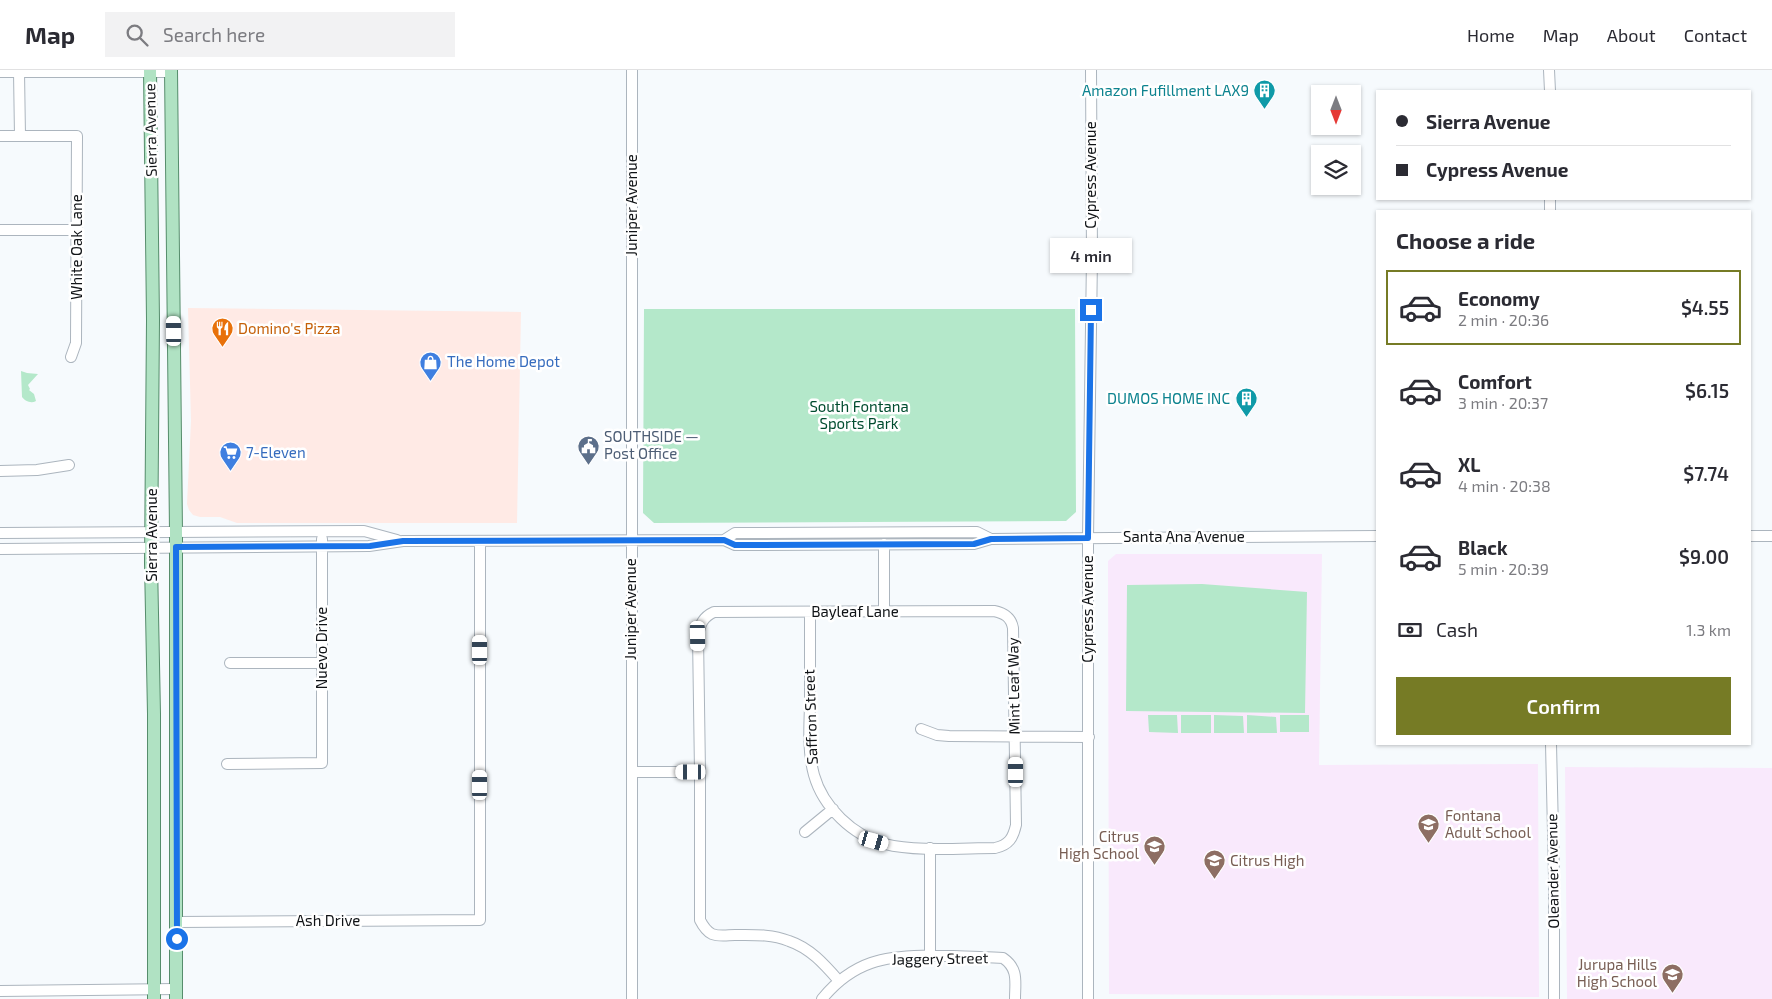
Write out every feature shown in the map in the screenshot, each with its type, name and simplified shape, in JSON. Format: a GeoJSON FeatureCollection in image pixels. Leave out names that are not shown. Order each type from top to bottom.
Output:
{"type":"FeatureCollection","features":[{"type":"Feature","properties":{"kind":"main road","name":"Sierra Avenue"},"geometry":{"type":"LineString","coordinates":[[150,71],[153,320],[154,994]]}},
{"type":"Feature","properties":{"kind":"main road","name":"Sierra Avenue"},"geometry":{"type":"LineString","coordinates":[[171,71],[176,532],[176,994]]}},
{"type":"Feature","properties":{"kind":"street","name":"Juniper Avenue"},"geometry":{"type":"LineString","coordinates":[[632,70],[632,999]]}},
{"type":"Feature","properties":{"kind":"street","name":"Cypress Avenue"},"geometry":{"type":"LineString","coordinates":[[1088,999],[1088,538],[1092,256],[1091,70]]}},
{"type":"Feature","properties":{"kind":"street"},"geometry":{"type":"LineString","coordinates":[[1550,70],[1550,90]]}},
{"type":"Feature","properties":{"kind":"street"},"geometry":{"type":"LineString","coordinates":[[0,72],[171,71]]}},
{"type":"Feature","properties":{"kind":"street"},"geometry":{"type":"LineString","coordinates":[[0,136],[20,136],[19,72]]}},
{"type":"Feature","properties":{"kind":"street","name":"White Oak Lane"},"geometry":{"type":"LineString","coordinates":[[20,136],[77,136],[76,343],[71,357]]}},
{"type":"Feature","properties":{"kind":"street"},"geometry":{"type":"LineString","coordinates":[[0,230],[77,230]]}},
{"type":"Feature","properties":{"kind":"street"},"geometry":{"type":"LineString","coordinates":[[0,471],[37,470],[69,465]]}},
{"type":"Feature","properties":{"kind":"street","name":"Santa Ana Avenue"},"geometry":{"type":"LineString","coordinates":[[0,533],[364,531],[403,541]]}},
{"type":"Feature","properties":{"kind":"street","name":"Nuevo Drive"},"geometry":{"type":"LineString","coordinates":[[228,764],[322,763],[322,532]]}},
{"type":"Feature","properties":{"kind":"street","name":"Santa Ana Avenue"},"geometry":{"type":"LineString","coordinates":[[724,540],[735,533],[968,532],[977,532],[991,539]]}},
{"type":"Feature","properties":{"kind":"street","name":"Santa Ana Avenue"},"geometry":{"type":"LineString","coordinates":[[0,548],[370,546],[403,541],[724,540],[735,545],[974,544],[991,539],[1376,536]]}},
{"type":"Feature","properties":{"kind":"street"},"geometry":{"type":"LineString","coordinates":[[1751,536],[1772,536]]}},
{"type":"Feature","properties":{"kind":"street","name":"Ash Drive"},"geometry":{"type":"LineString","coordinates":[[177,922],[480,920],[480,542]]}},
{"type":"Feature","properties":{"kind":"street"},"geometry":{"type":"LineString","coordinates":[[884,544],[884,612]]}},
{"type":"Feature","properties":{"kind":"street","name":"Bayleaf Lane"},"geometry":{"type":"LineString","coordinates":[[700,772],[698,636],[703,620],[708,615],[714,612],[1000,612],[1009,617]]}},
{"type":"Feature","properties":{"kind":"street","name":"Saffron Street"},"geometry":{"type":"LineString","coordinates":[[810,612],[810,759],[819,788],[832,809],[852,828],[874,841],[900,846],[930,848],[995,848],[1008,844]]}},
{"type":"Feature","properties":{"kind":"street","name":"Mint Leaf Way"},"geometry":{"type":"LineString","coordinates":[[1008,844],[1016,825],[1013,628],[1009,617]]}},
{"type":"Feature","properties":{"kind":"street"},"geometry":{"type":"LineString","coordinates":[[230,663],[323,663]]}},
{"type":"Feature","properties":{"kind":"street"},"geometry":{"type":"LineString","coordinates":[[922,730],[943,736],[1089,737]]}},
{"type":"Feature","properties":{"kind":"street","name":"Oleander Avenue"},"geometry":{"type":"LineString","coordinates":[[1551,745],[1554,999]]}},
{"type":"Feature","properties":{"kind":"street"},"geometry":{"type":"LineString","coordinates":[[632,772],[700,772],[700,920],[707,931],[720,936],[762,935],[790,941],[805,948],[840,981]]}},
{"type":"Feature","properties":{"kind":"street"},"geometry":{"type":"LineString","coordinates":[[805,832],[832,809]]}},
{"type":"Feature","properties":{"kind":"street"},"geometry":{"type":"LineString","coordinates":[[930,848],[930,957]]}},
{"type":"Feature","properties":{"kind":"street","name":"Jaggery Street"},"geometry":{"type":"LineString","coordinates":[[822,999],[840,981],[861,968],[879,961],[897,957],[930,957],[1003,958],[1011,963],[1014,969],[1015,999]]}},
{"type":"Feature","properties":{"kind":"street"},"geometry":{"type":"LineString","coordinates":[[0,991],[176,994]]}},
{"type":"Feature","properties":{"kind":"shaded area"},"geometry":{"type":"Polygon","coordinates":[[[188,308],[521,312],[517,523],[237,523],[220,517],[193,515],[187,504],[191,421],[188,308]]]}},
{"type":"Feature","properties":{"kind":"shaded area","name":"Citrus High"},"geometry":{"type":"Polygon","coordinates":[[[1116,554],[1322,554],[1319,765],[1538,764],[1539,997],[1109,994],[1108,561],[1116,554]]]}},
{"type":"Feature","properties":{"kind":"shaded area","name":"Jurupa Hills High School"},"geometry":{"type":"Polygon","coordinates":[[[1565,767],[1772,768],[1772,999],[1567,999],[1565,767]]]}},
{"type":"Feature","properties":{"kind":"green space","name":"South Fontana Sports Park"},"geometry":{"type":"Polygon","coordinates":[[[644,309],[1075,309],[1076,512],[1066,521],[654,523],[643,513],[644,309]]]}},
{"type":"Feature","properties":{"kind":"green space"},"geometry":{"type":"Polygon","coordinates":[[[21,371],[38,374],[28,385],[36,401],[28,402],[22,397],[21,371]]]}},
{"type":"Feature","properties":{"kind":"green space"},"geometry":{"type":"Polygon","coordinates":[[[1202,584],[1307,592],[1305,713],[1126,711],[1127,585],[1202,584]]]}},
{"type":"Feature","properties":{"kind":"green space"},"geometry":{"type":"Polygon","coordinates":[[[1148,715],[1177,715],[1178,733],[1149,732],[1148,715]]]}},
{"type":"Feature","properties":{"kind":"green space"},"geometry":{"type":"Polygon","coordinates":[[[1181,715],[1211,715],[1211,733],[1181,733],[1181,715]]]}},
{"type":"Feature","properties":{"kind":"green space"},"geometry":{"type":"Polygon","coordinates":[[[1214,715],[1243,716],[1244,733],[1214,733],[1214,715]]]}},
{"type":"Feature","properties":{"kind":"green space"},"geometry":{"type":"Polygon","coordinates":[[[1247,715],[1276,717],[1277,733],[1247,733],[1247,715]]]}},
{"type":"Feature","properties":{"kind":"green space"},"geometry":{"type":"Polygon","coordinates":[[[1280,715],[1309,715],[1309,732],[1280,732],[1280,715]]]}},
{"type":"Feature","properties":{"kind":"place","name":"Amazon Fufillment LAX9"},"geometry":{"type":"Point","coordinates":[1265,110]}},
{"type":"Feature","properties":{"kind":"place","name":"Domino's Pizza"},"geometry":{"type":"Point","coordinates":[222,348]}},
{"type":"Feature","properties":{"kind":"place","name":"The Home Depot"},"geometry":{"type":"Point","coordinates":[431,381]}},
{"type":"Feature","properties":{"kind":"place","name":"DUMOS HOME INC"},"geometry":{"type":"Point","coordinates":[1246,418]}},
{"type":"Feature","properties":{"kind":"place","name":"SOUTHSIDE — Post Office"},"geometry":{"type":"Point","coordinates":[588,465]}},
{"type":"Feature","properties":{"kind":"place","name":"7-Eleven"},"geometry":{"type":"Point","coordinates":[230,472]}},
{"type":"Feature","properties":{"kind":"place","name":"Fontana Adult School"},"geometry":{"type":"Point","coordinates":[1429,844]}},
{"type":"Feature","properties":{"kind":"place","name":"Citrus High School"},"geometry":{"type":"Point","coordinates":[1155,865]}},
{"type":"Feature","properties":{"kind":"place","name":"Citrus High"},"geometry":{"type":"Point","coordinates":[1214,880]}},
{"type":"Feature","properties":{"kind":"place","name":"Jurupa Hills High School"},"geometry":{"type":"Point","coordinates":[1673,993]}},
{"type":"Feature","properties":{"kind":"route"},"geometry":{"type":"LineString","coordinates":[[177,939],[176,547],[370,546],[403,541],[724,540],[735,545],[974,544],[991,539],[1088,538],[1091,310]]}}]}
